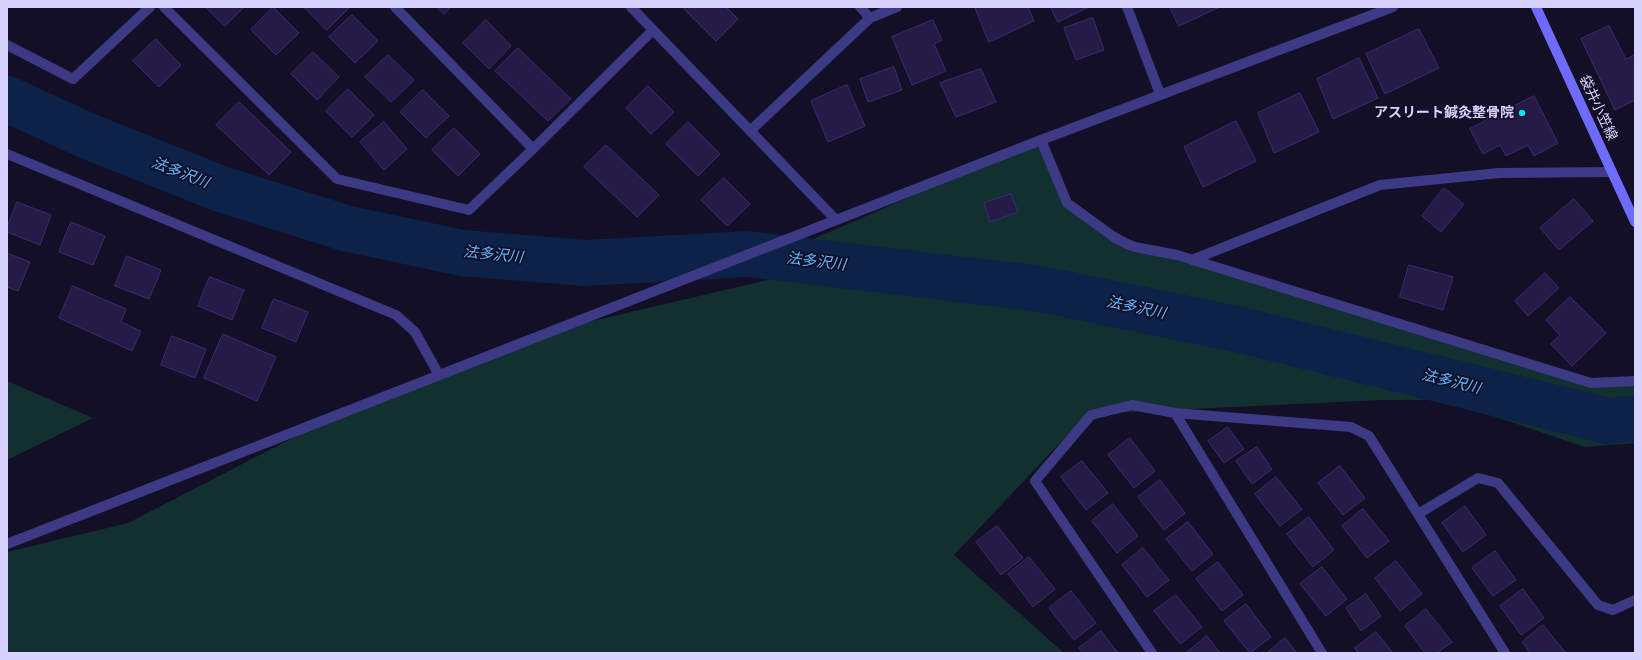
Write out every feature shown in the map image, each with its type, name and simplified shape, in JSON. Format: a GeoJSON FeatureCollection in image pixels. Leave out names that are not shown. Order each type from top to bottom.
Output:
{"type":"FeatureCollection","features":[{"type":"Feature","properties":{"kind":"main road","name":"袋井小笠線"},"geometry":{"type":"LineString","coordinates":[[1536,7],[1635,222]]}},
{"type":"Feature","properties":{"kind":"street"},"geometry":{"type":"LineString","coordinates":[[7,45],[73,79],[150,7]]}},
{"type":"Feature","properties":{"kind":"street"},"geometry":{"type":"LineString","coordinates":[[164,7],[337,179],[469,210],[653,30]]}},
{"type":"Feature","properties":{"kind":"street"},"geometry":{"type":"LineString","coordinates":[[395,7],[532,149]]}},
{"type":"Feature","properties":{"kind":"street"},"geometry":{"type":"LineString","coordinates":[[631,7],[835,220]]}},
{"type":"Feature","properties":{"kind":"street"},"geometry":{"type":"LineString","coordinates":[[860,7],[870,18]]}},
{"type":"Feature","properties":{"kind":"street"},"geometry":{"type":"LineString","coordinates":[[750,131],[870,18],[897,7]]}},
{"type":"Feature","properties":{"kind":"street"},"geometry":{"type":"LineString","coordinates":[[1127,7],[1160,94]]}},
{"type":"Feature","properties":{"kind":"street"},"geometry":{"type":"LineString","coordinates":[[7,544],[1160,94],[1393,7]]}},
{"type":"Feature","properties":{"kind":"street"},"geometry":{"type":"LineString","coordinates":[[1042,140],[1067,203],[1114,237],[1127,244],[1135,247],[1177,255],[1591,383],[1635,381]]}},
{"type":"Feature","properties":{"kind":"street"},"geometry":{"type":"LineString","coordinates":[[7,154],[396,315],[415,332],[439,375]]}},
{"type":"Feature","properties":{"kind":"street"},"geometry":{"type":"LineString","coordinates":[[1192,260],[1380,185],[1499,173],[1612,172]]}},
{"type":"Feature","properties":{"kind":"street"},"geometry":{"type":"LineString","coordinates":[[1152,653],[1035,481],[1091,415],[1132,405],[1174,413],[1351,427],[1369,436],[1505,653]]}},
{"type":"Feature","properties":{"kind":"street"},"geometry":{"type":"LineString","coordinates":[[1174,413],[1322,653]]}},
{"type":"Feature","properties":{"kind":"street"},"geometry":{"type":"LineString","coordinates":[[1418,514],[1478,478],[1498,483],[1598,605],[1613,610],[1635,600]]}},
{"type":"Feature","properties":{"kind":"green space"},"geometry":{"type":"Polygon","coordinates":[[[1041,140],[1067,203],[1127,244],[1591,383],[1635,381],[1635,443],[1585,447],[1499,418],[1434,400],[1381,400],[1087,414],[954,555],[1064,653],[7,653],[7,552],[128,523],[339,414],[554,330],[776,278],[787,279],[797,246],[1041,140]]]}},
{"type":"Feature","properties":{"kind":"green space"},"geometry":{"type":"Polygon","coordinates":[[[7,381],[93,418],[7,460],[7,381]]]}},
{"type":"Feature","properties":{"kind":"building"},"geometry":{"type":"Polygon","coordinates":[[[206,7],[244,7],[225,26],[206,7]]]}},
{"type":"Feature","properties":{"kind":"building"},"geometry":{"type":"Polygon","coordinates":[[[273,7],[299,33],[276,55],[251,30],[273,7]]]}},
{"type":"Feature","properties":{"kind":"building"},"geometry":{"type":"Polygon","coordinates":[[[304,7],[348,7],[349,8],[327,30],[304,7]]]}},
{"type":"Feature","properties":{"kind":"building"},"geometry":{"type":"Polygon","coordinates":[[[437,7],[451,7],[444,14],[437,7]]]}},
{"type":"Feature","properties":{"kind":"building"},"geometry":{"type":"Polygon","coordinates":[[[686,7],[726,7],[738,19],[716,41],[684,9],[686,7]]]}},
{"type":"Feature","properties":{"kind":"building"},"geometry":{"type":"Polygon","coordinates":[[[975,7],[1028,7],[1034,21],[989,42],[975,7]]]}},
{"type":"Feature","properties":{"kind":"building"},"geometry":{"type":"Polygon","coordinates":[[[1051,7],[1089,7],[1058,22],[1051,7]]]}},
{"type":"Feature","properties":{"kind":"building"},"geometry":{"type":"Polygon","coordinates":[[[1170,7],[1220,7],[1179,26],[1170,7]]]}},
{"type":"Feature","properties":{"kind":"building"},"geometry":{"type":"Polygon","coordinates":[[[352,15],[378,41],[355,63],[329,37],[352,15]]]}},
{"type":"Feature","properties":{"kind":"building"},"geometry":{"type":"Polygon","coordinates":[[[1093,18],[1104,50],[1076,60],[1064,28],[1093,18]]]}},
{"type":"Feature","properties":{"kind":"building"},"geometry":{"type":"Polygon","coordinates":[[[486,20],[511,46],[489,69],[463,43],[486,20]]]}},
{"type":"Feature","properties":{"kind":"building"},"geometry":{"type":"Polygon","coordinates":[[[933,20],[942,40],[934,44],[946,71],[912,85],[892,37],[933,20]]]}},
{"type":"Feature","properties":{"kind":"building"},"geometry":{"type":"Polygon","coordinates":[[[1609,26],[1626,59],[1635,55],[1635,100],[1615,110],[1581,39],[1609,26]]]}},
{"type":"Feature","properties":{"kind":"building"},"geometry":{"type":"Polygon","coordinates":[[[1419,29],[1439,68],[1385,94],[1366,54],[1419,29]]]}},
{"type":"Feature","properties":{"kind":"building"},"geometry":{"type":"Polygon","coordinates":[[[156,39],[181,65],[159,87],[133,61],[156,39]]]}},
{"type":"Feature","properties":{"kind":"building"},"geometry":{"type":"Polygon","coordinates":[[[518,48],[571,99],[548,121],[495,71],[518,48]]]}},
{"type":"Feature","properties":{"kind":"building"},"geometry":{"type":"Polygon","coordinates":[[[313,52],[339,77],[317,100],[291,74],[313,52]]]}},
{"type":"Feature","properties":{"kind":"building"},"geometry":{"type":"Polygon","coordinates":[[[388,55],[414,80],[391,102],[365,77],[388,55]]]}},
{"type":"Feature","properties":{"kind":"building"},"geometry":{"type":"Polygon","coordinates":[[[1359,58],[1378,98],[1333,119],[1317,79],[1359,58]]]}},
{"type":"Feature","properties":{"kind":"building"},"geometry":{"type":"Polygon","coordinates":[[[894,67],[902,90],[868,102],[860,79],[894,67]]]}},
{"type":"Feature","properties":{"kind":"building"},"geometry":{"type":"Polygon","coordinates":[[[981,69],[996,102],[956,117],[940,83],[981,69]]]}},
{"type":"Feature","properties":{"kind":"building"},"geometry":{"type":"Polygon","coordinates":[[[847,85],[865,126],[828,142],[811,101],[847,85]]]}},
{"type":"Feature","properties":{"kind":"building"},"geometry":{"type":"Polygon","coordinates":[[[648,86],[674,112],[651,134],[626,108],[648,86]]]}},
{"type":"Feature","properties":{"kind":"building"},"geometry":{"type":"Polygon","coordinates":[[[348,89],[374,115],[352,137],[326,111],[348,89]]]}},
{"type":"Feature","properties":{"kind":"building"},"geometry":{"type":"Polygon","coordinates":[[[423,90],[449,116],[426,138],[400,112],[423,90]]]}},
{"type":"Feature","properties":{"kind":"building"},"geometry":{"type":"Polygon","coordinates":[[[1300,93],[1319,132],[1274,153],[1258,113],[1300,93]]]}},
{"type":"Feature","properties":{"kind":"building","name":"アスリート鍼灸整骨院"},"geometry":{"type":"Polygon","coordinates":[[[1534,96],[1558,143],[1534,156],[1528,145],[1506,156],[1500,145],[1483,154],[1470,129],[1534,96]]]}},
{"type":"Feature","properties":{"kind":"building"},"geometry":{"type":"Polygon","coordinates":[[[239,102],[291,152],[269,175],[216,125],[239,102]]]}},
{"type":"Feature","properties":{"kind":"building"},"geometry":{"type":"Polygon","coordinates":[[[1236,121],[1256,161],[1203,187],[1184,147],[1236,121]]]}},
{"type":"Feature","properties":{"kind":"building"},"geometry":{"type":"Polygon","coordinates":[[[384,122],[407,149],[384,170],[360,142],[384,122]]]}},
{"type":"Feature","properties":{"kind":"building"},"geometry":{"type":"Polygon","coordinates":[[[688,122],[720,154],[698,176],[666,144],[688,122]]]}},
{"type":"Feature","properties":{"kind":"building"},"geometry":{"type":"Polygon","coordinates":[[[454,128],[480,154],[458,176],[432,150],[454,128]]]}},
{"type":"Feature","properties":{"kind":"building"},"geometry":{"type":"Polygon","coordinates":[[[606,145],[659,195],[637,217],[584,167],[606,145]]]}},
{"type":"Feature","properties":{"kind":"building"},"geometry":{"type":"Polygon","coordinates":[[[724,178],[750,204],[727,226],[701,200],[724,178]]]}},
{"type":"Feature","properties":{"kind":"building"},"geometry":{"type":"Polygon","coordinates":[[[1444,188],[1464,204],[1441,232],[1422,216],[1444,188]]]}},
{"type":"Feature","properties":{"kind":"building"},"geometry":{"type":"Polygon","coordinates":[[[1011,194],[1018,212],[990,222],[984,203],[1011,194]]]}},
{"type":"Feature","properties":{"kind":"building"},"geometry":{"type":"Polygon","coordinates":[[[1574,199],[1593,221],[1559,250],[1540,228],[1574,199]]]}},
{"type":"Feature","properties":{"kind":"building"},"geometry":{"type":"Polygon","coordinates":[[[17,202],[51,215],[40,245],[7,232],[7,228],[17,202]]]}},
{"type":"Feature","properties":{"kind":"building"},"geometry":{"type":"Polygon","coordinates":[[[71,222],[105,236],[93,265],[59,252],[71,222]]]}},
{"type":"Feature","properties":{"kind":"building"},"geometry":{"type":"Polygon","coordinates":[[[7,253],[30,262],[18,291],[7,287],[7,253]]]}},
{"type":"Feature","properties":{"kind":"building"},"geometry":{"type":"Polygon","coordinates":[[[127,256],[161,270],[149,299],[115,286],[127,256]]]}},
{"type":"Feature","properties":{"kind":"building"},"geometry":{"type":"Polygon","coordinates":[[[1409,265],[1453,277],[1443,310],[1400,297],[1409,265]]]}},
{"type":"Feature","properties":{"kind":"building"},"geometry":{"type":"Polygon","coordinates":[[[1545,273],[1559,288],[1528,316],[1515,301],[1545,273]]]}},
{"type":"Feature","properties":{"kind":"building"},"geometry":{"type":"Polygon","coordinates":[[[210,277],[244,290],[232,320],[198,306],[210,277]]]}},
{"type":"Feature","properties":{"kind":"building"},"geometry":{"type":"Polygon","coordinates":[[[73,286],[126,309],[121,322],[141,331],[132,351],[59,318],[73,286]]]}},
{"type":"Feature","properties":{"kind":"building"},"geometry":{"type":"Polygon","coordinates":[[[1570,297],[1606,333],[1572,366],[1551,344],[1560,335],[1546,320],[1570,297]]]}},
{"type":"Feature","properties":{"kind":"building"},"geometry":{"type":"Polygon","coordinates":[[[274,299],[308,312],[296,342],[262,328],[274,299]]]}},
{"type":"Feature","properties":{"kind":"building"},"geometry":{"type":"Polygon","coordinates":[[[223,334],[276,357],[257,401],[204,378],[223,334]]]}},
{"type":"Feature","properties":{"kind":"building"},"geometry":{"type":"Polygon","coordinates":[[[172,336],[206,349],[195,378],[161,365],[172,336]]]}},
{"type":"Feature","properties":{"kind":"building"},"geometry":{"type":"Polygon","coordinates":[[[1228,427],[1244,449],[1224,463],[1208,441],[1228,427]]]}},
{"type":"Feature","properties":{"kind":"building"},"geometry":{"type":"Polygon","coordinates":[[[1130,438],[1155,471],[1134,488],[1108,455],[1130,438]]]}},
{"type":"Feature","properties":{"kind":"building"},"geometry":{"type":"Polygon","coordinates":[[[1257,447],[1272,469],[1252,484],[1236,461],[1257,447]]]}},
{"type":"Feature","properties":{"kind":"building"},"geometry":{"type":"Polygon","coordinates":[[[1082,461],[1108,493],[1086,510],[1061,477],[1082,461]]]}},
{"type":"Feature","properties":{"kind":"building"},"geometry":{"type":"Polygon","coordinates":[[[1340,466],[1365,498],[1343,515],[1318,483],[1340,466]]]}},
{"type":"Feature","properties":{"kind":"building"},"geometry":{"type":"Polygon","coordinates":[[[1276,477],[1302,509],[1280,526],[1255,494],[1276,477]]]}},
{"type":"Feature","properties":{"kind":"building"},"geometry":{"type":"Polygon","coordinates":[[[1160,480],[1185,513],[1164,530],[1138,497],[1160,480]]]}},
{"type":"Feature","properties":{"kind":"building"},"geometry":{"type":"Polygon","coordinates":[[[1113,504],[1138,536],[1117,553],[1092,521],[1113,504]]]}},
{"type":"Feature","properties":{"kind":"building"},"geometry":{"type":"Polygon","coordinates":[[[1465,506],[1486,535],[1463,552],[1442,523],[1465,506]]]}},
{"type":"Feature","properties":{"kind":"building"},"geometry":{"type":"Polygon","coordinates":[[[1363,509],[1389,541],[1367,558],[1342,526],[1363,509]]]}},
{"type":"Feature","properties":{"kind":"building"},"geometry":{"type":"Polygon","coordinates":[[[1309,517],[1334,550],[1313,567],[1287,534],[1309,517]]]}},
{"type":"Feature","properties":{"kind":"building"},"geometry":{"type":"Polygon","coordinates":[[[1188,522],[1213,554],[1192,571],[1166,539],[1188,522]]]}},
{"type":"Feature","properties":{"kind":"building"},"geometry":{"type":"Polygon","coordinates":[[[997,526],[1023,558],[1001,575],[976,542],[997,526]]]}},
{"type":"Feature","properties":{"kind":"building"},"geometry":{"type":"Polygon","coordinates":[[[1143,548],[1169,580],[1147,597],[1122,565],[1143,548]]]}},
{"type":"Feature","properties":{"kind":"building"},"geometry":{"type":"Polygon","coordinates":[[[1495,551],[1516,580],[1493,596],[1472,568],[1495,551]]]}},
{"type":"Feature","properties":{"kind":"building"},"geometry":{"type":"Polygon","coordinates":[[[1029,557],[1055,589],[1033,607],[1008,574],[1029,557]]]}},
{"type":"Feature","properties":{"kind":"building"},"geometry":{"type":"Polygon","coordinates":[[[1396,561],[1422,594],[1400,611],[1375,578],[1396,561]]]}},
{"type":"Feature","properties":{"kind":"building"},"geometry":{"type":"Polygon","coordinates":[[[1218,562],[1243,595],[1222,611],[1196,579],[1218,562]]]}},
{"type":"Feature","properties":{"kind":"building"},"geometry":{"type":"Polygon","coordinates":[[[1322,567],[1347,599],[1326,616],[1300,584],[1322,567]]]}},
{"type":"Feature","properties":{"kind":"building"},"geometry":{"type":"Polygon","coordinates":[[[1523,589],[1544,618],[1521,635],[1500,606],[1523,589]]]}},
{"type":"Feature","properties":{"kind":"building"},"geometry":{"type":"Polygon","coordinates":[[[1071,591],[1096,623],[1074,640],[1049,608],[1071,591]]]}},
{"type":"Feature","properties":{"kind":"building"},"geometry":{"type":"Polygon","coordinates":[[[1366,594],[1381,616],[1361,631],[1346,608],[1366,594]]]}},
{"type":"Feature","properties":{"kind":"building"},"geometry":{"type":"Polygon","coordinates":[[[1176,595],[1202,627],[1180,644],[1154,611],[1176,595]]]}},
{"type":"Feature","properties":{"kind":"building"},"geometry":{"type":"Polygon","coordinates":[[[1246,604],[1271,637],[1250,653],[1224,621],[1246,604]]]}},
{"type":"Feature","properties":{"kind":"building"},"geometry":{"type":"Polygon","coordinates":[[[1426,609],[1452,642],[1437,653],[1425,653],[1405,626],[1426,609]]]}},
{"type":"Feature","properties":{"kind":"building"},"geometry":{"type":"Polygon","coordinates":[[[1543,625],[1566,653],[1530,653],[1522,642],[1543,625]]]}},
{"type":"Feature","properties":{"kind":"building"},"geometry":{"type":"Polygon","coordinates":[[[1101,631],[1118,653],[1083,653],[1079,648],[1101,631]]]}},
{"type":"Feature","properties":{"kind":"building"},"geometry":{"type":"Polygon","coordinates":[[[1376,632],[1393,653],[1358,653],[1355,648],[1376,632]]]}},
{"type":"Feature","properties":{"kind":"building"},"geometry":{"type":"Polygon","coordinates":[[[1207,636],[1220,653],[1186,653],[1207,636]]]}},
{"type":"Feature","properties":{"kind":"building"},"geometry":{"type":"Polygon","coordinates":[[[1285,638],[1297,653],[1267,653],[1285,638]]]}},
{"type":"Feature","properties":{"kind":"waterway","name":"法多沢川"},"geometry":{"type":"LineString","coordinates":[[7,99],[90,137],[221,189],[345,228],[462,253],[585,263],[748,254],[1041,289],[1241,330],[1608,421],[1635,418]]}},
{"type":"Feature","properties":{"kind":"place","name":"アスリート鍼灸整骨院"},"geometry":{"type":"Point","coordinates":[1522,113]}}]}
